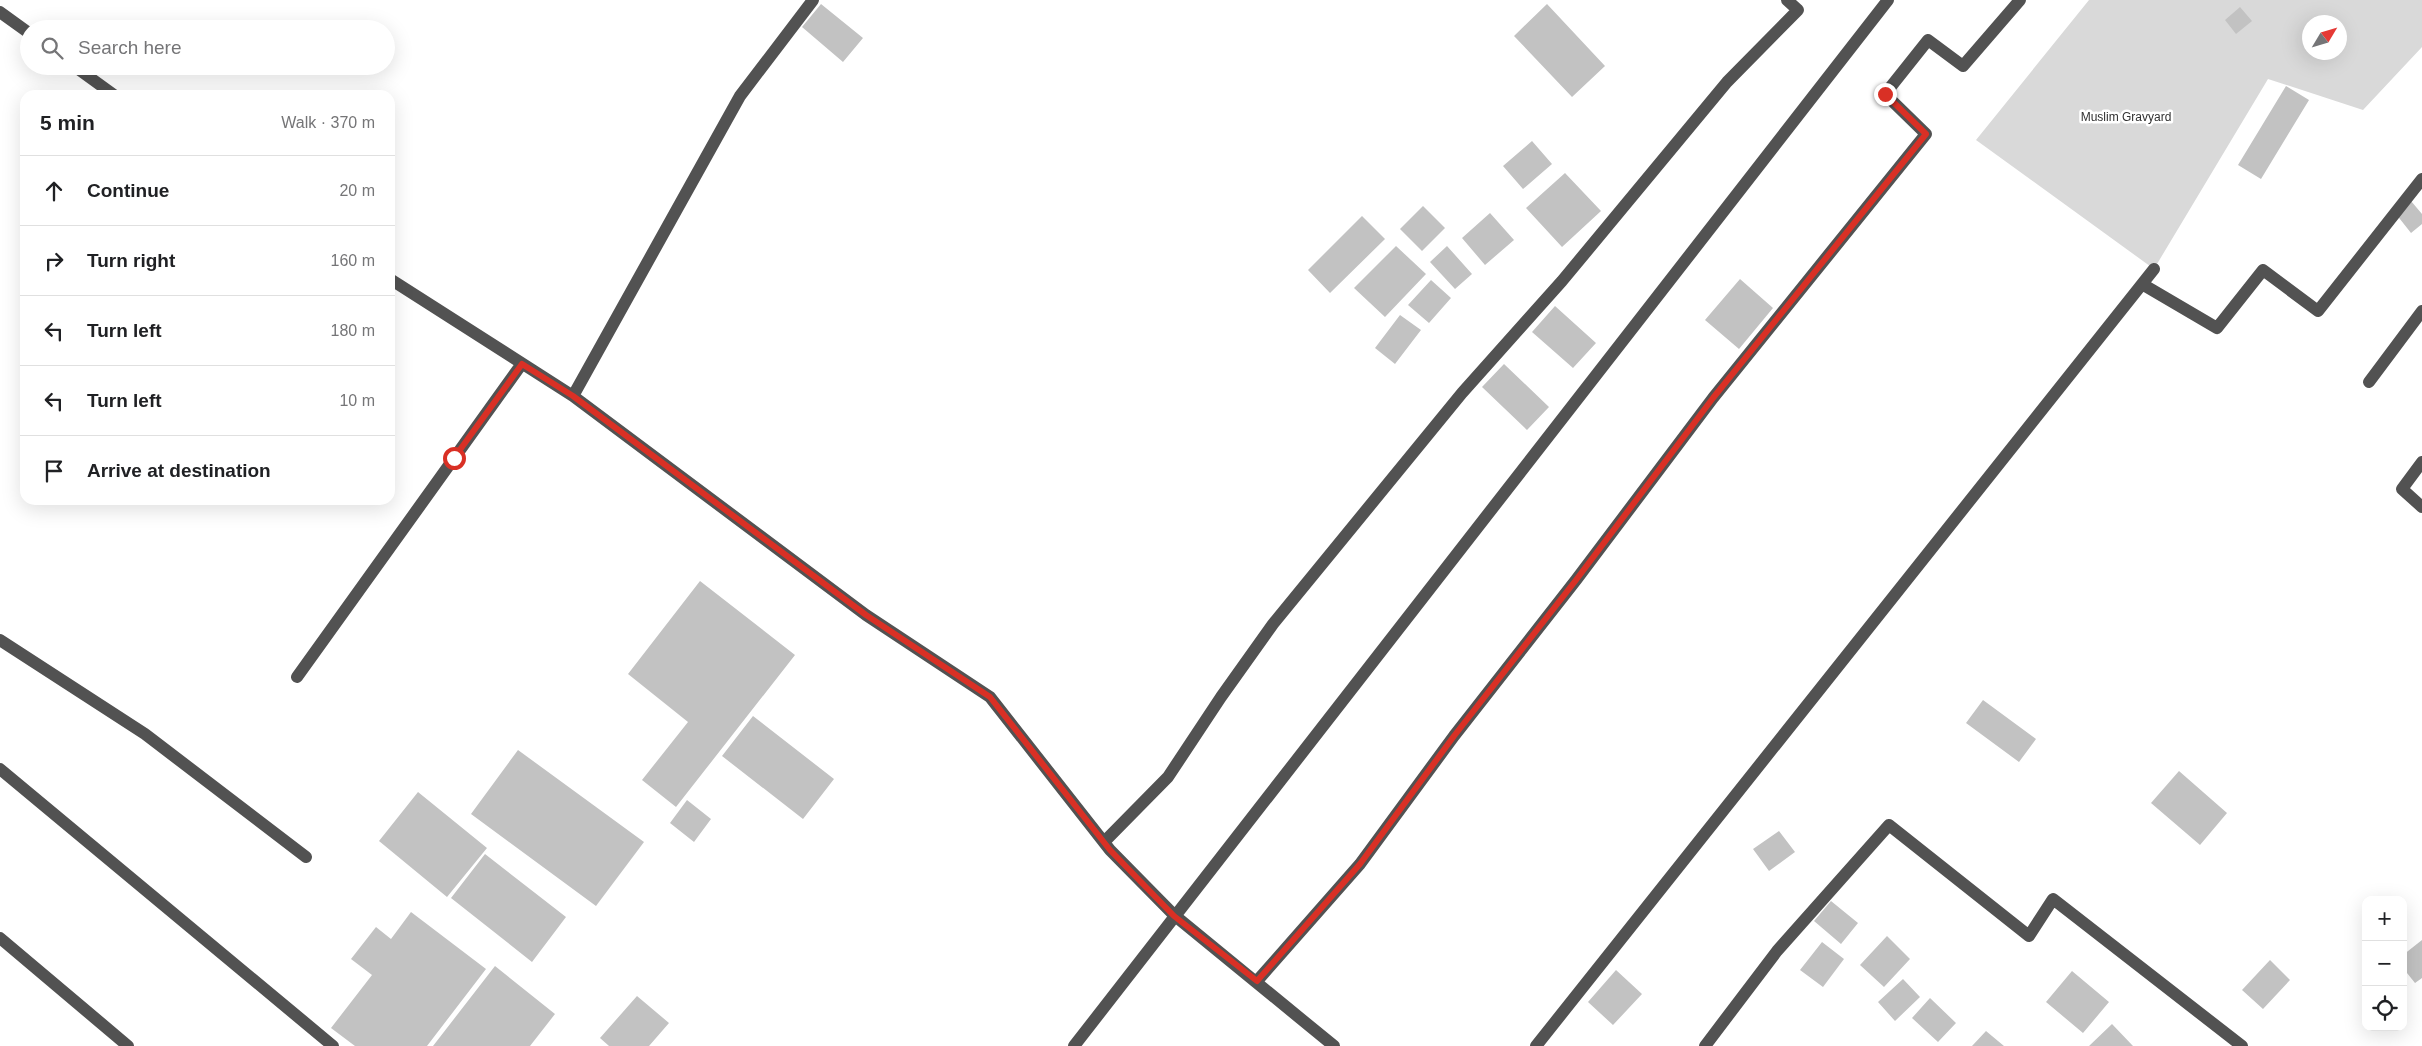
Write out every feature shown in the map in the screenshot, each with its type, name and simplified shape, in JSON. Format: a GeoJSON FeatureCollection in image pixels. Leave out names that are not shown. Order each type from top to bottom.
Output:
{"type":"FeatureCollection","features":[{"type":"Feature","properties":{"kind":"street"},"geometry":{"type":"LineString","coordinates":[[573,396],[740,96],[813,0]]}},
{"type":"Feature","properties":{"kind":"street"},"geometry":{"type":"LineString","coordinates":[[1104,842],[1168,777],[1221,697],[1273,624],[1462,392],[1562,282],[1727,82],[1798,10],[1787,0]]}},
{"type":"Feature","properties":{"kind":"street"},"geometry":{"type":"LineString","coordinates":[[1074,1046],[1888,0]]}},
{"type":"Feature","properties":{"kind":"street"},"geometry":{"type":"LineString","coordinates":[[1257,981],[1360,864],[1454,736],[1576,580],[1713,398],[1926,134],[1885,94],[1928,40],[1963,66],[2020,0]]}},
{"type":"Feature","properties":{"kind":"street"},"geometry":{"type":"LineString","coordinates":[[0,12],[20,26]]}},
{"type":"Feature","properties":{"kind":"street"},"geometry":{"type":"LineString","coordinates":[[86,75],[107,90]]}},
{"type":"Feature","properties":{"kind":"street"},"geometry":{"type":"LineString","coordinates":[[2142,284],[2217,328],[2263,270],[2318,312],[2422,179]]}},
{"type":"Feature","properties":{"kind":"street"},"geometry":{"type":"LineString","coordinates":[[1536,1046],[2154,269]]}},
{"type":"Feature","properties":{"kind":"street"},"geometry":{"type":"LineString","coordinates":[[395,281],[573,396],[866,615],[990,697],[1104,842],[1174,916],[1257,981],[1334,1046]]}},
{"type":"Feature","properties":{"kind":"street"},"geometry":{"type":"LineString","coordinates":[[2370,382],[2422,311]]}},
{"type":"Feature","properties":{"kind":"street"},"geometry":{"type":"LineString","coordinates":[[297,677],[522,364]]}},
{"type":"Feature","properties":{"kind":"street"},"geometry":{"type":"LineString","coordinates":[[2422,462],[2402,488],[2422,507]]}},
{"type":"Feature","properties":{"kind":"street"},"geometry":{"type":"LineString","coordinates":[[0,640],[145,734],[306,857]]}},
{"type":"Feature","properties":{"kind":"street"},"geometry":{"type":"LineString","coordinates":[[0,769],[333,1046]]}},
{"type":"Feature","properties":{"kind":"street"},"geometry":{"type":"LineString","coordinates":[[1705,1046],[1778,951],[1889,826],[2029,936],[2054,899],[2242,1046]]}},
{"type":"Feature","properties":{"kind":"street"},"geometry":{"type":"LineString","coordinates":[[0,938],[128,1046]]}},
{"type":"Feature","properties":{"kind":"green space","name":"Muslim Gravyard"},"geometry":{"type":"Polygon","coordinates":[[[2089,0],[2422,0],[2422,47],[2363,110],[2268,79],[2154,269],[1976,140],[2089,0]]]}},
{"type":"Feature","properties":{"kind":"building"},"geometry":{"type":"Polygon","coordinates":[[[821,4],[863,38],[843,62],[802,27],[821,4]]]}},
{"type":"Feature","properties":{"kind":"building"},"geometry":{"type":"Polygon","coordinates":[[[1547,4],[1605,66],[1572,97],[1514,36],[1547,4]]]}},
{"type":"Feature","properties":{"kind":"building"},"geometry":{"type":"Polygon","coordinates":[[[2240,7],[2252,21],[2236,34],[2225,20],[2240,7]]]}},
{"type":"Feature","properties":{"kind":"building"},"geometry":{"type":"Polygon","coordinates":[[[2286,86],[2309,100],[2261,179],[2238,165],[2286,86]]]}},
{"type":"Feature","properties":{"kind":"building"},"geometry":{"type":"Polygon","coordinates":[[[1532,141],[1552,164],[1523,189],[1503,166],[1532,141]]]}},
{"type":"Feature","properties":{"kind":"building"},"geometry":{"type":"Polygon","coordinates":[[[1565,173],[1601,211],[1562,247],[1526,208],[1565,173]]]}},
{"type":"Feature","properties":{"kind":"building"},"geometry":{"type":"Polygon","coordinates":[[[2411,201],[2422,214],[2422,224],[2411,233],[2396,214],[2411,201]]]}},
{"type":"Feature","properties":{"kind":"building"},"geometry":{"type":"Polygon","coordinates":[[[1423,206],[1445,228],[1422,251],[1400,229],[1423,206]]]}},
{"type":"Feature","properties":{"kind":"building"},"geometry":{"type":"Polygon","coordinates":[[[1490,213],[1514,240],[1485,265],[1462,238],[1490,213]]]}},
{"type":"Feature","properties":{"kind":"building"},"geometry":{"type":"Polygon","coordinates":[[[1362,216],[1385,239],[1330,293],[1308,270],[1362,216]]]}},
{"type":"Feature","properties":{"kind":"building"},"geometry":{"type":"Polygon","coordinates":[[[1396,246],[1426,274],[1385,317],[1354,288],[1396,246]]]}},
{"type":"Feature","properties":{"kind":"building"},"geometry":{"type":"Polygon","coordinates":[[[1447,246],[1472,274],[1455,289],[1430,262],[1447,246]]]}},
{"type":"Feature","properties":{"kind":"building"},"geometry":{"type":"Polygon","coordinates":[[[1740,279],[1773,308],[1739,349],[1705,320],[1740,279]]]}},
{"type":"Feature","properties":{"kind":"building"},"geometry":{"type":"Polygon","coordinates":[[[1431,280],[1451,298],[1429,323],[1408,305],[1431,280]]]}},
{"type":"Feature","properties":{"kind":"building"},"geometry":{"type":"Polygon","coordinates":[[[1555,306],[1596,343],[1573,368],[1532,332],[1555,306]]]}},
{"type":"Feature","properties":{"kind":"building"},"geometry":{"type":"Polygon","coordinates":[[[1400,315],[1421,330],[1395,364],[1375,348],[1400,315]]]}},
{"type":"Feature","properties":{"kind":"building"},"geometry":{"type":"Polygon","coordinates":[[[1504,364],[1549,407],[1527,430],[1482,387],[1504,364]]]}},
{"type":"Feature","properties":{"kind":"building"},"geometry":{"type":"Polygon","coordinates":[[[700,581],[795,655],[676,807],[642,780],[688,722],[628,674],[700,581]]]}},
{"type":"Feature","properties":{"kind":"building"},"geometry":{"type":"Polygon","coordinates":[[[1983,700],[2036,739],[2019,762],[1966,723],[1983,700]]]}},
{"type":"Feature","properties":{"kind":"building"},"geometry":{"type":"Polygon","coordinates":[[[753,716],[834,779],[803,819],[722,756],[753,716]]]}},
{"type":"Feature","properties":{"kind":"building"},"geometry":{"type":"Polygon","coordinates":[[[518,750],[644,842],[596,906],[471,814],[518,750]]]}},
{"type":"Feature","properties":{"kind":"building"},"geometry":{"type":"Polygon","coordinates":[[[2179,771],[2227,813],[2200,845],[2151,803],[2179,771]]]}},
{"type":"Feature","properties":{"kind":"building"},"geometry":{"type":"Polygon","coordinates":[[[418,792],[487,848],[447,897],[379,841],[418,792]]]}},
{"type":"Feature","properties":{"kind":"building"},"geometry":{"type":"Polygon","coordinates":[[[687,800],[711,819],[694,842],[670,823],[687,800]]]}},
{"type":"Feature","properties":{"kind":"building"},"geometry":{"type":"Polygon","coordinates":[[[1779,831],[1795,852],[1769,871],[1753,849],[1779,831]]]}},
{"type":"Feature","properties":{"kind":"building"},"geometry":{"type":"Polygon","coordinates":[[[485,854],[566,917],[532,962],[451,898],[485,854]]]}},
{"type":"Feature","properties":{"kind":"building"},"geometry":{"type":"Polygon","coordinates":[[[1831,901],[1858,923],[1841,944],[1814,921],[1831,901]]]}},
{"type":"Feature","properties":{"kind":"building"},"geometry":{"type":"Polygon","coordinates":[[[411,912],[486,969],[427,1046],[355,1046],[331,1028],[372,975],[351,959],[376,927],[391,939],[411,912]]]}},
{"type":"Feature","properties":{"kind":"building"},"geometry":{"type":"Polygon","coordinates":[[[1887,936],[1910,959],[1884,987],[1860,965],[1887,936]]]}},
{"type":"Feature","properties":{"kind":"building"},"geometry":{"type":"Polygon","coordinates":[[[2422,940],[2422,978],[2415,983],[2407,973],[2407,952],[2422,940]]]}},
{"type":"Feature","properties":{"kind":"building"},"geometry":{"type":"Polygon","coordinates":[[[1822,942],[1844,959],[1823,987],[1800,970],[1822,942]]]}},
{"type":"Feature","properties":{"kind":"building"},"geometry":{"type":"Polygon","coordinates":[[[2270,960],[2290,980],[2263,1009],[2242,990],[2270,960]]]}},
{"type":"Feature","properties":{"kind":"building"},"geometry":{"type":"Polygon","coordinates":[[[495,966],[555,1014],[530,1046],[433,1046],[495,966]]]}},
{"type":"Feature","properties":{"kind":"building"},"geometry":{"type":"Polygon","coordinates":[[[1616,970],[1642,994],[1613,1025],[1588,1002],[1616,970]]]}},
{"type":"Feature","properties":{"kind":"building"},"geometry":{"type":"Polygon","coordinates":[[[2072,971],[2109,1002],[2083,1033],[2046,1002],[2072,971]]]}},
{"type":"Feature","properties":{"kind":"building"},"geometry":{"type":"Polygon","coordinates":[[[1903,979],[1920,997],[1895,1021],[1878,1002],[1903,979]]]}},
{"type":"Feature","properties":{"kind":"building"},"geometry":{"type":"Polygon","coordinates":[[[637,996],[669,1023],[649,1046],[609,1046],[600,1038],[637,996]]]}},
{"type":"Feature","properties":{"kind":"building"},"geometry":{"type":"Polygon","coordinates":[[[1930,998],[1956,1023],[1938,1042],[1912,1018],[1930,998]]]}},
{"type":"Feature","properties":{"kind":"building"},"geometry":{"type":"Polygon","coordinates":[[[2112,1024],[2133,1046],[2089,1046],[2112,1024]]]}},
{"type":"Feature","properties":{"kind":"building"},"geometry":{"type":"Polygon","coordinates":[[[1986,1031],[2004,1046],[1972,1046],[1986,1031]]]}},
{"type":"Feature","properties":{"kind":"route"},"geometry":{"type":"LineString","coordinates":[[454,458],[522,364],[573,396],[866,615],[990,697],[1110,850],[1174,916],[1257,981],[1360,864],[1454,736],[1576,580],[1713,398],[1926,134],[1885,94]]}}]}
